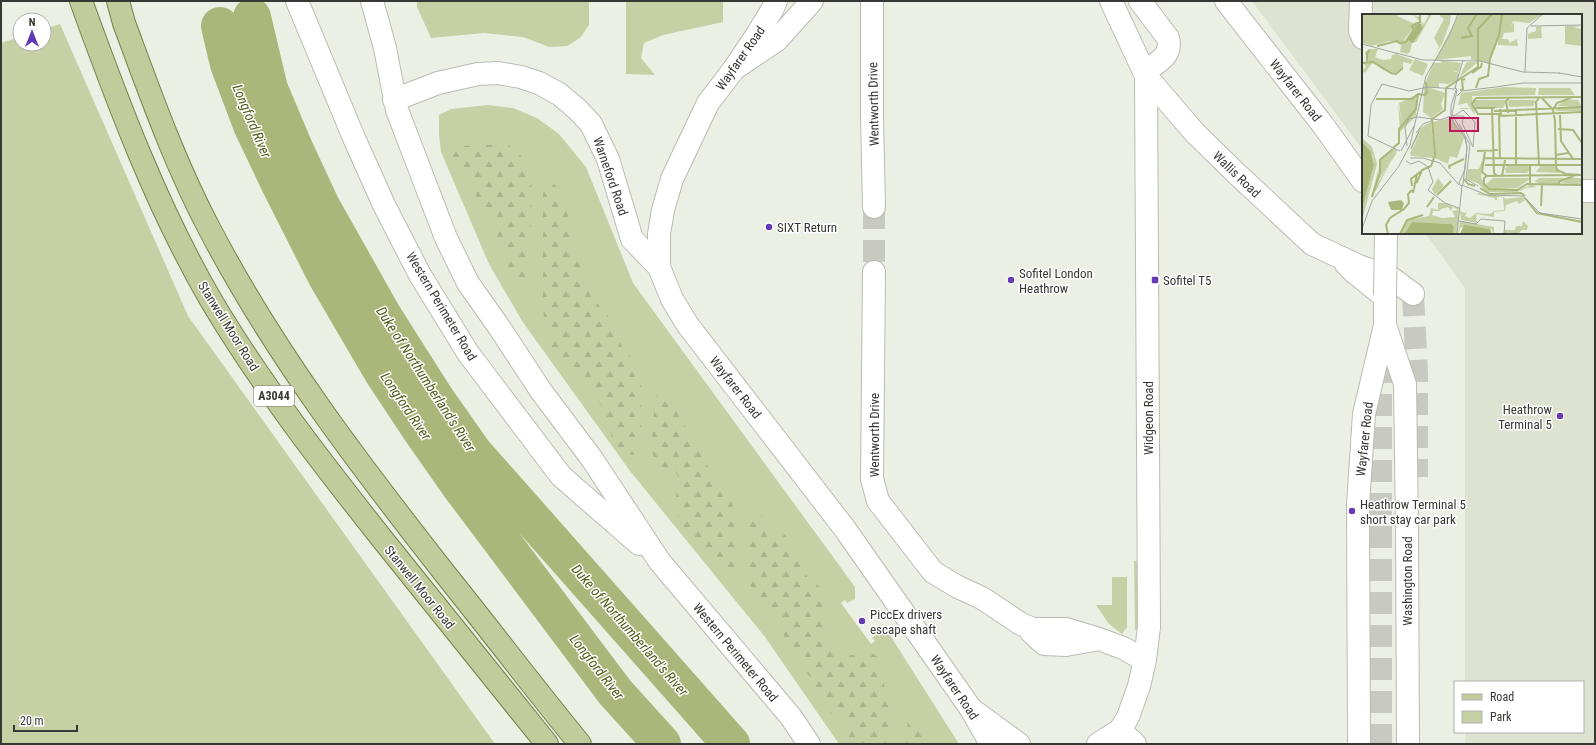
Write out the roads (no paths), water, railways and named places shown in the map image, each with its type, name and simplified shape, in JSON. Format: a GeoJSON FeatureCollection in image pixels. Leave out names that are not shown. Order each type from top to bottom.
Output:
{"type":"FeatureCollection","features":[{"type":"Feature","properties":{"kind":"main road","name":"Stanwell Moor Road"},"geometry":{"type":"LineString","coordinates":[[80,1],[137,149],[182,247],[212,302],[283,410],[330,474],[546,744]]}},
{"type":"Feature","properties":{"kind":"main road","name":"A3044"},"geometry":{"type":"LineString","coordinates":[[118,1],[124,23],[173,154],[209,229],[258,317],[300,382],[370,478],[580,744]]}},
{"type":"Feature","properties":{"kind":"street","name":"Western Perimeter Road"},"geometry":{"type":"LineString","coordinates":[[297,1],[354,138],[384,205],[420,275],[468,353],[561,476],[660,562]]}},
{"type":"Feature","properties":{"kind":"street","name":"Western Perimeter Road"},"geometry":{"type":"LineString","coordinates":[[372,1],[385,48],[394,100],[446,238],[468,283],[541,391],[592,459],[660,562],[791,717],[809,744]]}},
{"type":"Feature","properties":{"kind":"street","name":"Wayfarer Road"},"geometry":{"type":"LineString","coordinates":[[776,1],[772,10],[734,69],[708,103],[672,179],[663,210],[659,234],[659,267],[672,299],[687,324],[845,529],[971,709],[991,744]]}},
{"type":"Feature","properties":{"kind":"street"},"geometry":{"type":"LineString","coordinates":[[734,69],[777,40],[812,1]]}},
{"type":"Feature","properties":{"kind":"street","name":"Wentworth Drive"},"geometry":{"type":"LineString","coordinates":[[872,1],[874,207]]}},
{"type":"Feature","properties":{"kind":"street","name":"Wallis Road"},"geometry":{"type":"LineString","coordinates":[[1110,1],[1145,74],[1195,133],[1312,244],[1342,258],[1390,277],[1412,294]]}},
{"type":"Feature","properties":{"kind":"street"},"geometry":{"type":"LineString","coordinates":[[1140,1],[1168,38],[1170,45],[1168,52],[1163,59],[1145,74]]}},
{"type":"Feature","properties":{"kind":"street","name":"Wayfarer Road"},"geometry":{"type":"LineString","coordinates":[[1226,1],[1323,125],[1362,181]]}},
{"type":"Feature","properties":{"kind":"street"},"geometry":{"type":"LineString","coordinates":[[1361,1],[1360,31],[1362,36]]}},
{"type":"Feature","properties":{"kind":"street","name":"Warneford Road"},"geometry":{"type":"LineString","coordinates":[[394,100],[438,83],[478,74],[522,76],[559,94],[577,109],[591,124],[608,159],[632,239],[659,267]]}},
{"type":"Feature","properties":{"kind":"street","name":"Widgeon Road"},"geometry":{"type":"LineString","coordinates":[[1098,744],[1128,737],[1125,724],[1145,660],[1149,627],[1145,74]]}},
{"type":"Feature","properties":{"kind":"street"},"geometry":{"type":"LineString","coordinates":[[1582,191],[1595,191]]}},
{"type":"Feature","properties":{"kind":"street","name":"Wayfarer Road"},"geometry":{"type":"LineString","coordinates":[[1359,744],[1359,497],[1364,414],[1385,325],[1383,294],[1386,234]]}},
{"type":"Feature","properties":{"kind":"street"},"geometry":{"type":"LineString","coordinates":[[1342,258],[1354,272],[1383,294]]}},
{"type":"Feature","properties":{"kind":"street","name":"Wentworth Drive"},"geometry":{"type":"LineString","coordinates":[[874,272],[872,480],[878,501],[933,572],[958,587],[982,598],[1021,624],[1033,628],[1066,629],[1123,648],[1145,660]]}},
{"type":"Feature","properties":{"kind":"street","name":"Washington Road"},"geometry":{"type":"LineString","coordinates":[[1385,325],[1405,384],[1408,744]]}},
{"type":"Feature","properties":{"kind":"street"},"geometry":{"type":"LineString","coordinates":[[971,709],[1019,744]]}},
{"type":"Feature","properties":{"kind":"waterway","name":"Duke of Northumberland's River"},"geometry":{"type":"LineString","coordinates":[[252,17],[269,89],[321,206],[383,316],[435,398],[473,452],[731,744]]}},
{"type":"Feature","properties":{"kind":"waterway","name":"Longford River"},"geometry":{"type":"LineString","coordinates":[[220,26],[229,64],[252,125],[327,277],[382,371],[461,487],[615,692],[662,744]]}},
{"type":"Feature","properties":{"kind":"tunnel"},"geometry":{"type":"LineString","coordinates":[[874,207],[874,272]]}},
{"type":"Feature","properties":{"kind":"tunnel"},"geometry":{"type":"LineString","coordinates":[[1413,294],[1417,373],[1417,477]]}},
{"type":"Feature","properties":{"kind":"tunnel"},"geometry":{"type":"LineString","coordinates":[[1381,361],[1381,744]]}},
{"type":"Feature","properties":{"kind":"place","name":"SIXT Return"},"geometry":{"type":"Point","coordinates":[769,227]}},
{"type":"Feature","properties":{"kind":"place","name":"Sofitel London Heathrow"},"geometry":{"type":"Point","coordinates":[1011,280]}},
{"type":"Feature","properties":{"kind":"place","name":"Sofitel T5"},"geometry":{"type":"Point","coordinates":[1155,280]}},
{"type":"Feature","properties":{"kind":"place","name":"Heathrow Terminal 5"},"geometry":{"type":"Point","coordinates":[1560,416]}},
{"type":"Feature","properties":{"kind":"place","name":"Heathrow Terminal 5 short stay car park"},"geometry":{"type":"Point","coordinates":[1352,511]}},
{"type":"Feature","properties":{"kind":"place","name":"PiccEx drivers escape shaft"},"geometry":{"type":"Point","coordinates":[862,621]}}]}
